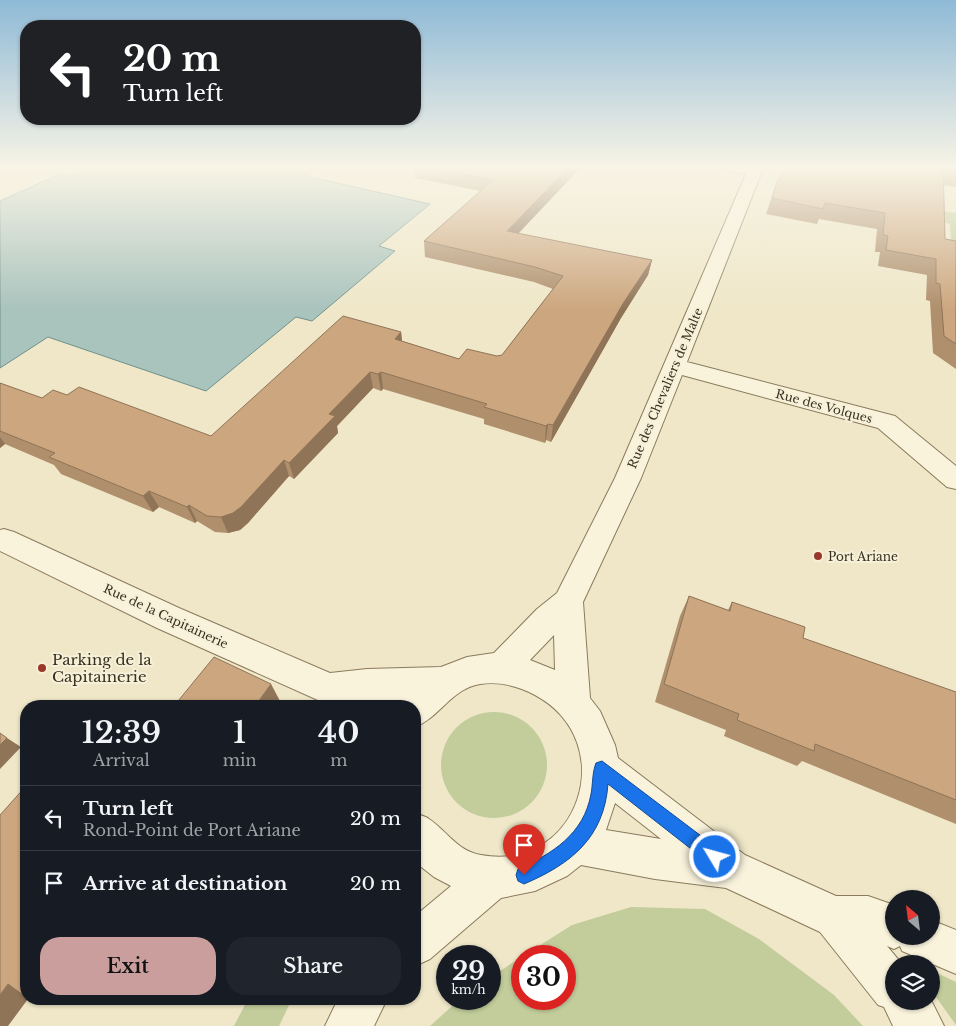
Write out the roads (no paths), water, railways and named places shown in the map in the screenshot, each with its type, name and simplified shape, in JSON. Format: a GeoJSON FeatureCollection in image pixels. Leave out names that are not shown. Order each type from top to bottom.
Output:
{"type":"FeatureCollection","features":[{"type":"Feature","properties":{"kind":"street","name":"Rue des Chevaliers de Malte"},"geometry":{"type":"LineString","coordinates":[[568,602],[628,478],[737,214]]}},
{"type":"Feature","properties":{"kind":"street","name":"Rue des Volques"},"geometry":{"type":"LineString","coordinates":[[674,366],[886,422],[956,480]]}},
{"type":"Feature","properties":{"kind":"street","name":"Rue de la Capitainerie"},"geometry":{"type":"LineString","coordinates":[[4,540],[335,698],[367,685],[444,682]]}},
{"type":"Feature","properties":{"kind":"street"},"geometry":{"type":"LineString","coordinates":[[501,668],[548,619],[568,602]]}},
{"type":"Feature","properties":{"kind":"street"},"geometry":{"type":"LineString","coordinates":[[568,602],[573,702]]}},
{"type":"Feature","properties":{"kind":"street"},"geometry":{"type":"LineString","coordinates":[[421,702],[444,682],[471,670],[501,668],[528,672],[552,684],[573,702],[587,721],[597,744],[602,769],[599,796],[590,821],[575,844],[552,862],[524,875],[494,878],[462,870],[434,854],[421,840]]}},
{"type":"Feature","properties":{"kind":"street"},"geometry":{"type":"LineString","coordinates":[[602,769],[731,869],[835,917],[868,917],[885,924]]}},
{"type":"Feature","properties":{"kind":"street"},"geometry":{"type":"LineString","coordinates":[[575,844],[655,859],[731,869]]}},
{"type":"Feature","properties":{"kind":"street"},"geometry":{"type":"LineString","coordinates":[[421,939],[494,878]]}},
{"type":"Feature","properties":{"kind":"street"},"geometry":{"type":"LineString","coordinates":[[835,917],[885,978]]}},
{"type":"Feature","properties":{"kind":"street"},"geometry":{"type":"LineString","coordinates":[[939,945],[956,952]]}},
{"type":"Feature","properties":{"kind":"street"},"geometry":{"type":"LineString","coordinates":[[348,1026],[360,1005]]}},
{"type":"Feature","properties":{"kind":"street"},"geometry":{"type":"LineString","coordinates":[[910,1010],[921,1026]]}},
{"type":"Feature","properties":{"kind":"water"},"geometry":{"type":"Polygon","coordinates":[[[0,214],[418,214],[379,246],[395,251],[312,321],[296,317],[206,391],[48,337],[0,368],[0,214]]]}},
{"type":"Feature","properties":{"kind":"place","name":"Port Ariane"},"geometry":{"type":"Point","coordinates":[818,556]}},
{"type":"Feature","properties":{"kind":"place","name":"Parking de la Capitainerie"},"geometry":{"type":"Point","coordinates":[42,668]}}]}
